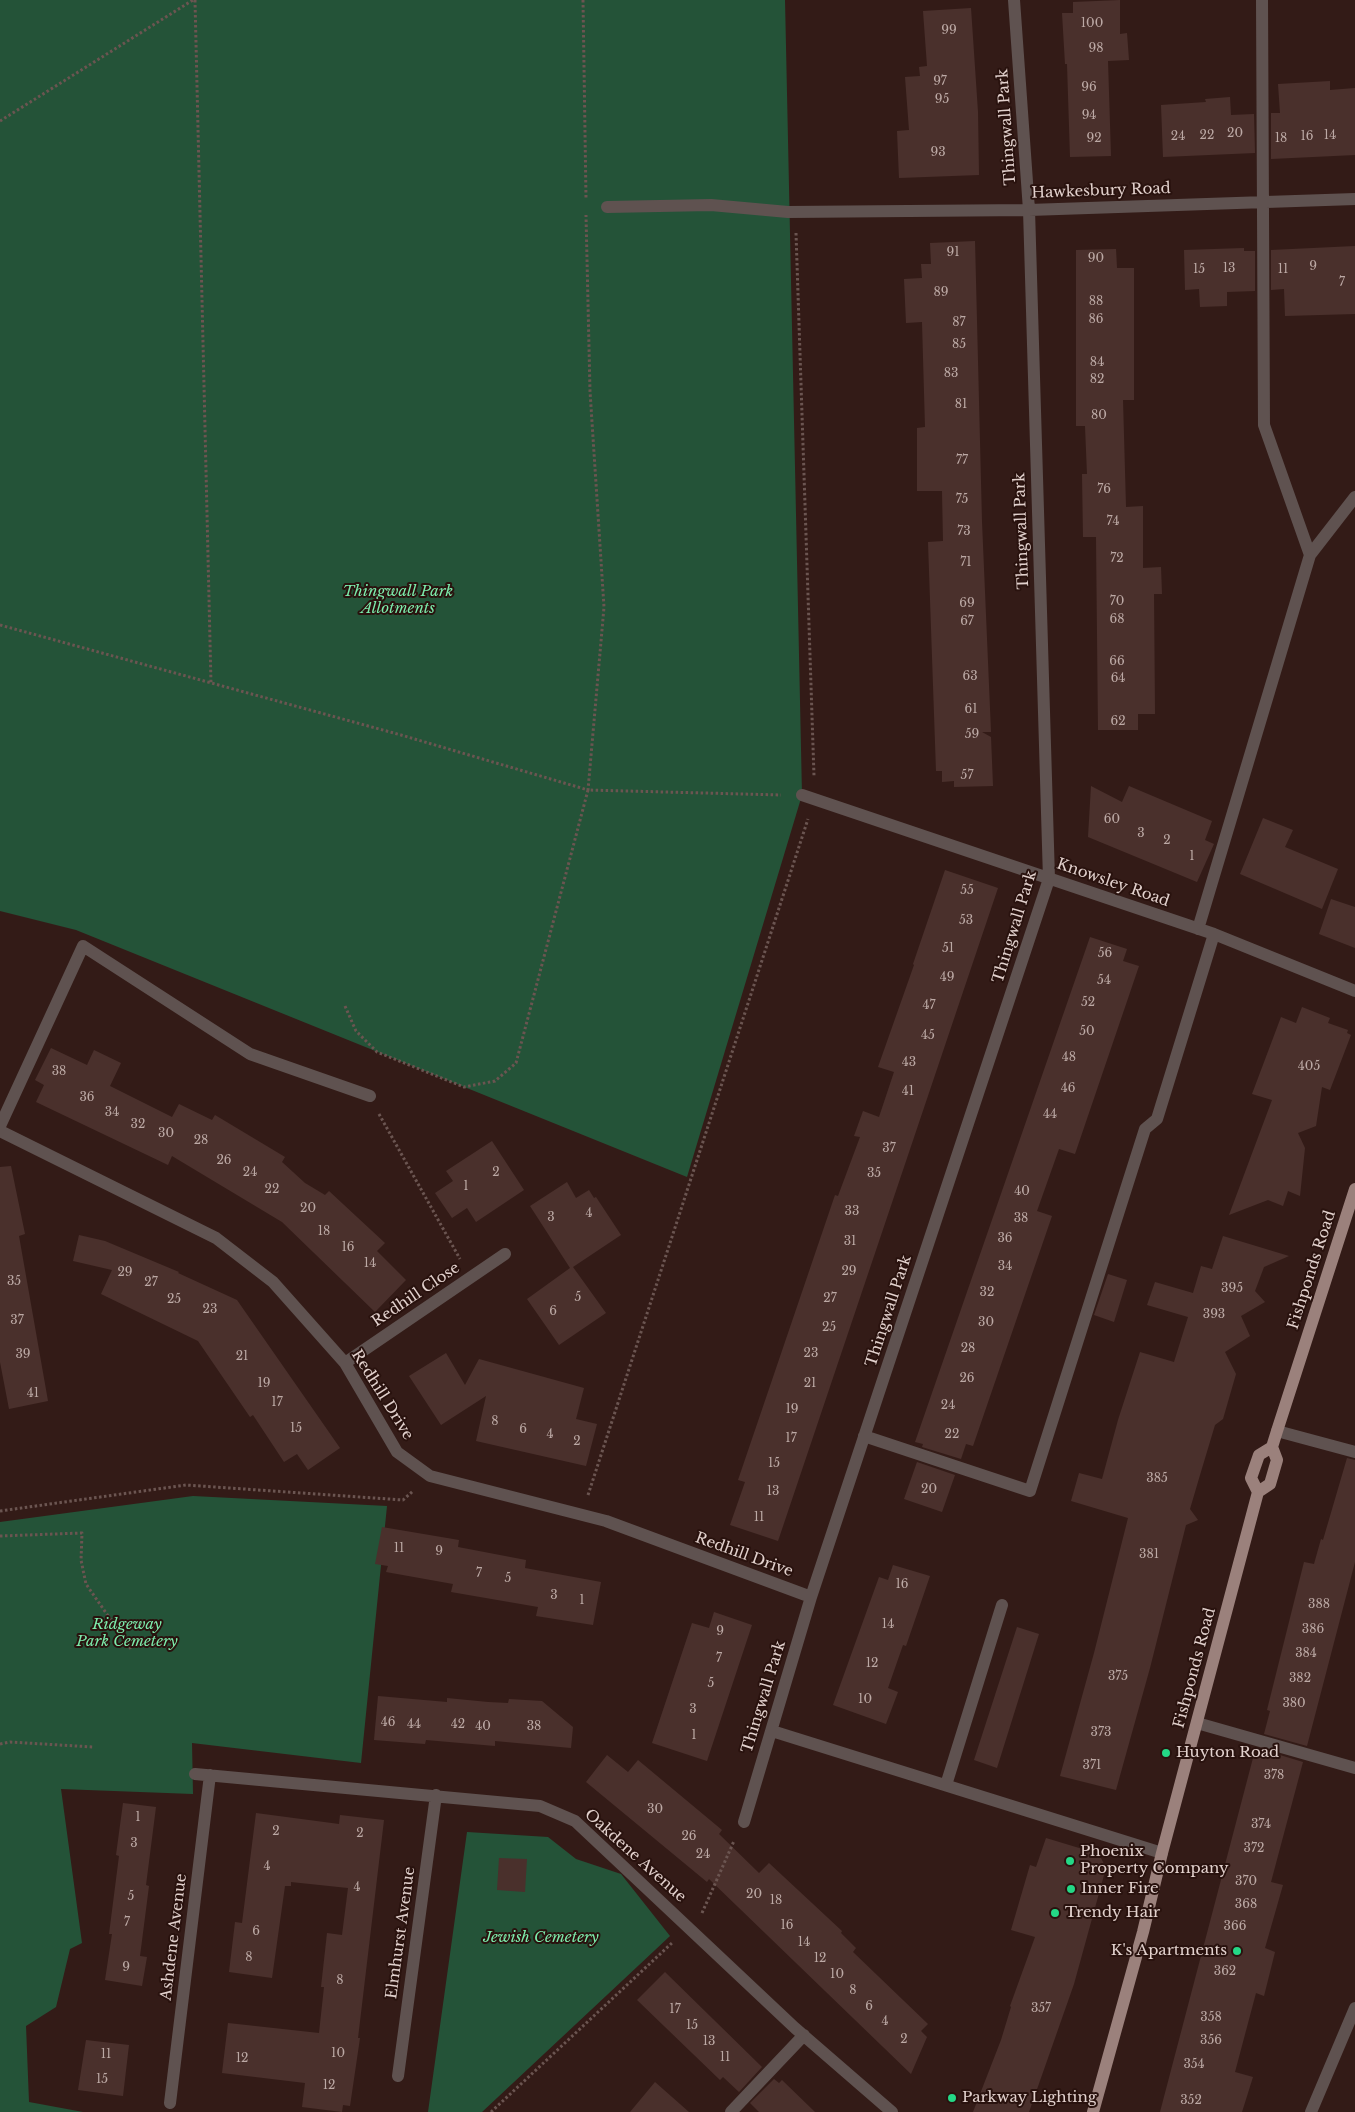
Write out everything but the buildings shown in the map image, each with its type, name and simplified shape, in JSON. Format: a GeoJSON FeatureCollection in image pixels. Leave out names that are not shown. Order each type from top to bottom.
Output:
{"type":"FeatureCollection","features":[{"type":"Feature","properties":{"kind":"main road","name":"Fishponds Road"},"geometry":{"type":"LineString","coordinates":[[1258,1492],[1270,1484],[1277,1460],[1272,1447],[1355,1189]]}},
{"type":"Feature","properties":{"kind":"main road","name":"Fishponds Road"},"geometry":{"type":"LineString","coordinates":[[1093,2112],[1143,1932],[1162,1853],[1258,1492],[1251,1478],[1258,1455],[1272,1447]]}},
{"type":"Feature","properties":{"kind":"street","name":"Thingwall Park"},"geometry":{"type":"LineString","coordinates":[[744,1822],[811,1597],[1050,879],[1028,210],[1014,0]]}},
{"type":"Feature","properties":{"kind":"street"},"geometry":{"type":"LineString","coordinates":[[1262,0],[1264,425],[1310,555]]}},
{"type":"Feature","properties":{"kind":"street","name":"Hawkesbury Road"},"geometry":{"type":"LineString","coordinates":[[607,207],[711,205],[792,212],[1028,210],[1355,199]]}},
{"type":"Feature","properties":{"kind":"street"},"geometry":{"type":"LineString","coordinates":[[1198,929],[1310,555],[1355,497]]}},
{"type":"Feature","properties":{"kind":"street","name":"Knowsley Road"},"geometry":{"type":"LineString","coordinates":[[802,795],[1214,934],[1355,991]]}},
{"type":"Feature","properties":{"kind":"street"},"geometry":{"type":"LineString","coordinates":[[864,1436],[1030,1491],[1145,1129],[1157,1119],[1214,934]]}},
{"type":"Feature","properties":{"kind":"street"},"geometry":{"type":"LineString","coordinates":[[0,1126],[83,946],[250,1054],[370,1096]]}},
{"type":"Feature","properties":{"kind":"street","name":"Redhill Drive"},"geometry":{"type":"LineString","coordinates":[[0,1131],[216,1238],[273,1282],[345,1363],[397,1452],[430,1476],[606,1521],[811,1597]]}},
{"type":"Feature","properties":{"kind":"street","name":"Redhill Close"},"geometry":{"type":"LineString","coordinates":[[345,1363],[506,1254]]}},
{"type":"Feature","properties":{"kind":"street"},"geometry":{"type":"LineString","coordinates":[[1277,1431],[1355,1452]]}},
{"type":"Feature","properties":{"kind":"street"},"geometry":{"type":"LineString","coordinates":[[946,1785],[1002,1605]]}},
{"type":"Feature","properties":{"kind":"street"},"geometry":{"type":"LineString","coordinates":[[1197,1723],[1355,1768]]}},
{"type":"Feature","properties":{"kind":"street"},"geometry":{"type":"LineString","coordinates":[[772,1731],[1162,1853]]}},
{"type":"Feature","properties":{"kind":"street","name":"Oakdene Avenue"},"geometry":{"type":"LineString","coordinates":[[194,1774],[540,1806],[575,1821],[804,2035],[892,2112]]}},
{"type":"Feature","properties":{"kind":"street","name":"Ashdene Avenue"},"geometry":{"type":"LineString","coordinates":[[170,2103],[210,1775]]}},
{"type":"Feature","properties":{"kind":"street","name":"Elmhurst Avenue"},"geometry":{"type":"LineString","coordinates":[[398,2076],[436,1795]]}},
{"type":"Feature","properties":{"kind":"street"},"geometry":{"type":"LineString","coordinates":[[1311,2112],[1355,2008]]}},
{"type":"Feature","properties":{"kind":"street"},"geometry":{"type":"LineString","coordinates":[[731,2112],[804,2035]]}},
{"type":"Feature","properties":{"kind":"path"},"geometry":{"type":"LineString","coordinates":[[0,121],[194,0]]}},
{"type":"Feature","properties":{"kind":"path"},"geometry":{"type":"LineString","coordinates":[[194,0],[211,684]]}},
{"type":"Feature","properties":{"kind":"path"},"geometry":{"type":"LineString","coordinates":[[345,1006],[356,1031],[377,1052],[464,1087],[495,1081],[516,1063],[588,790],[604,607],[590,391],[583,0]]}},
{"type":"Feature","properties":{"kind":"path"},"geometry":{"type":"LineString","coordinates":[[582,1515],[814,800],[792,212]]}},
{"type":"Feature","properties":{"kind":"path"},"geometry":{"type":"LineString","coordinates":[[0,625],[391,732],[588,790],[802,795]]}},
{"type":"Feature","properties":{"kind":"path"},"geometry":{"type":"LineString","coordinates":[[370,1096],[470,1277]]}},
{"type":"Feature","properties":{"kind":"path"},"geometry":{"type":"LineString","coordinates":[[0,1511],[186,1485],[403,1500],[430,1476]]}},
{"type":"Feature","properties":{"kind":"path"},"geometry":{"type":"LineString","coordinates":[[0,1536],[82,1533],[81,1560],[86,1584],[131,1649]]}},
{"type":"Feature","properties":{"kind":"path"},"geometry":{"type":"LineString","coordinates":[[0,1744],[10,1742],[93,1747]]}},
{"type":"Feature","properties":{"kind":"path"},"geometry":{"type":"LineString","coordinates":[[491,2112],[705,1910],[730,1846]]}},
{"type":"Feature","properties":{"kind":"green space","name":"Thingwall Park Allotments"},"geometry":{"type":"Polygon","coordinates":[[[0,0],[785,0],[802,795],[687,1177],[76,930],[0,911],[0,0]]]}},
{"type":"Feature","properties":{"kind":"green space","name":"Ridgeway Park Cemetery"},"geometry":{"type":"Polygon","coordinates":[[[193,1496],[387,1506],[361,1763],[192,1743],[193,1794],[61,1789],[82,1943],[70,1949],[56,2007],[26,2026],[29,2102],[83,2112],[0,2112],[0,1522],[193,1496]]]}},
{"type":"Feature","properties":{"kind":"green space","name":"Jewish Cemetery"},"geometry":{"type":"Polygon","coordinates":[[[467,1832],[548,1837],[576,1859],[621,1874],[670,1936],[482,2112],[428,2112],[467,1832]]]}},
{"type":"Feature","properties":{"kind":"place","name":"Huyton Road"},"geometry":{"type":"Point","coordinates":[1166,1753]}},
{"type":"Feature","properties":{"kind":"place","name":"Phoenix Property Company"},"geometry":{"type":"Point","coordinates":[1070,1861]}},
{"type":"Feature","properties":{"kind":"place","name":"Inner Fire"},"geometry":{"type":"Point","coordinates":[1071,1889]}},
{"type":"Feature","properties":{"kind":"place","name":"Trendy Hair"},"geometry":{"type":"Point","coordinates":[1055,1913]}},
{"type":"Feature","properties":{"kind":"place","name":"K's Apartments"},"geometry":{"type":"Point","coordinates":[1237,1951]}},
{"type":"Feature","properties":{"kind":"place","name":"Parkway Lighting"},"geometry":{"type":"Point","coordinates":[952,2098]}}]}
